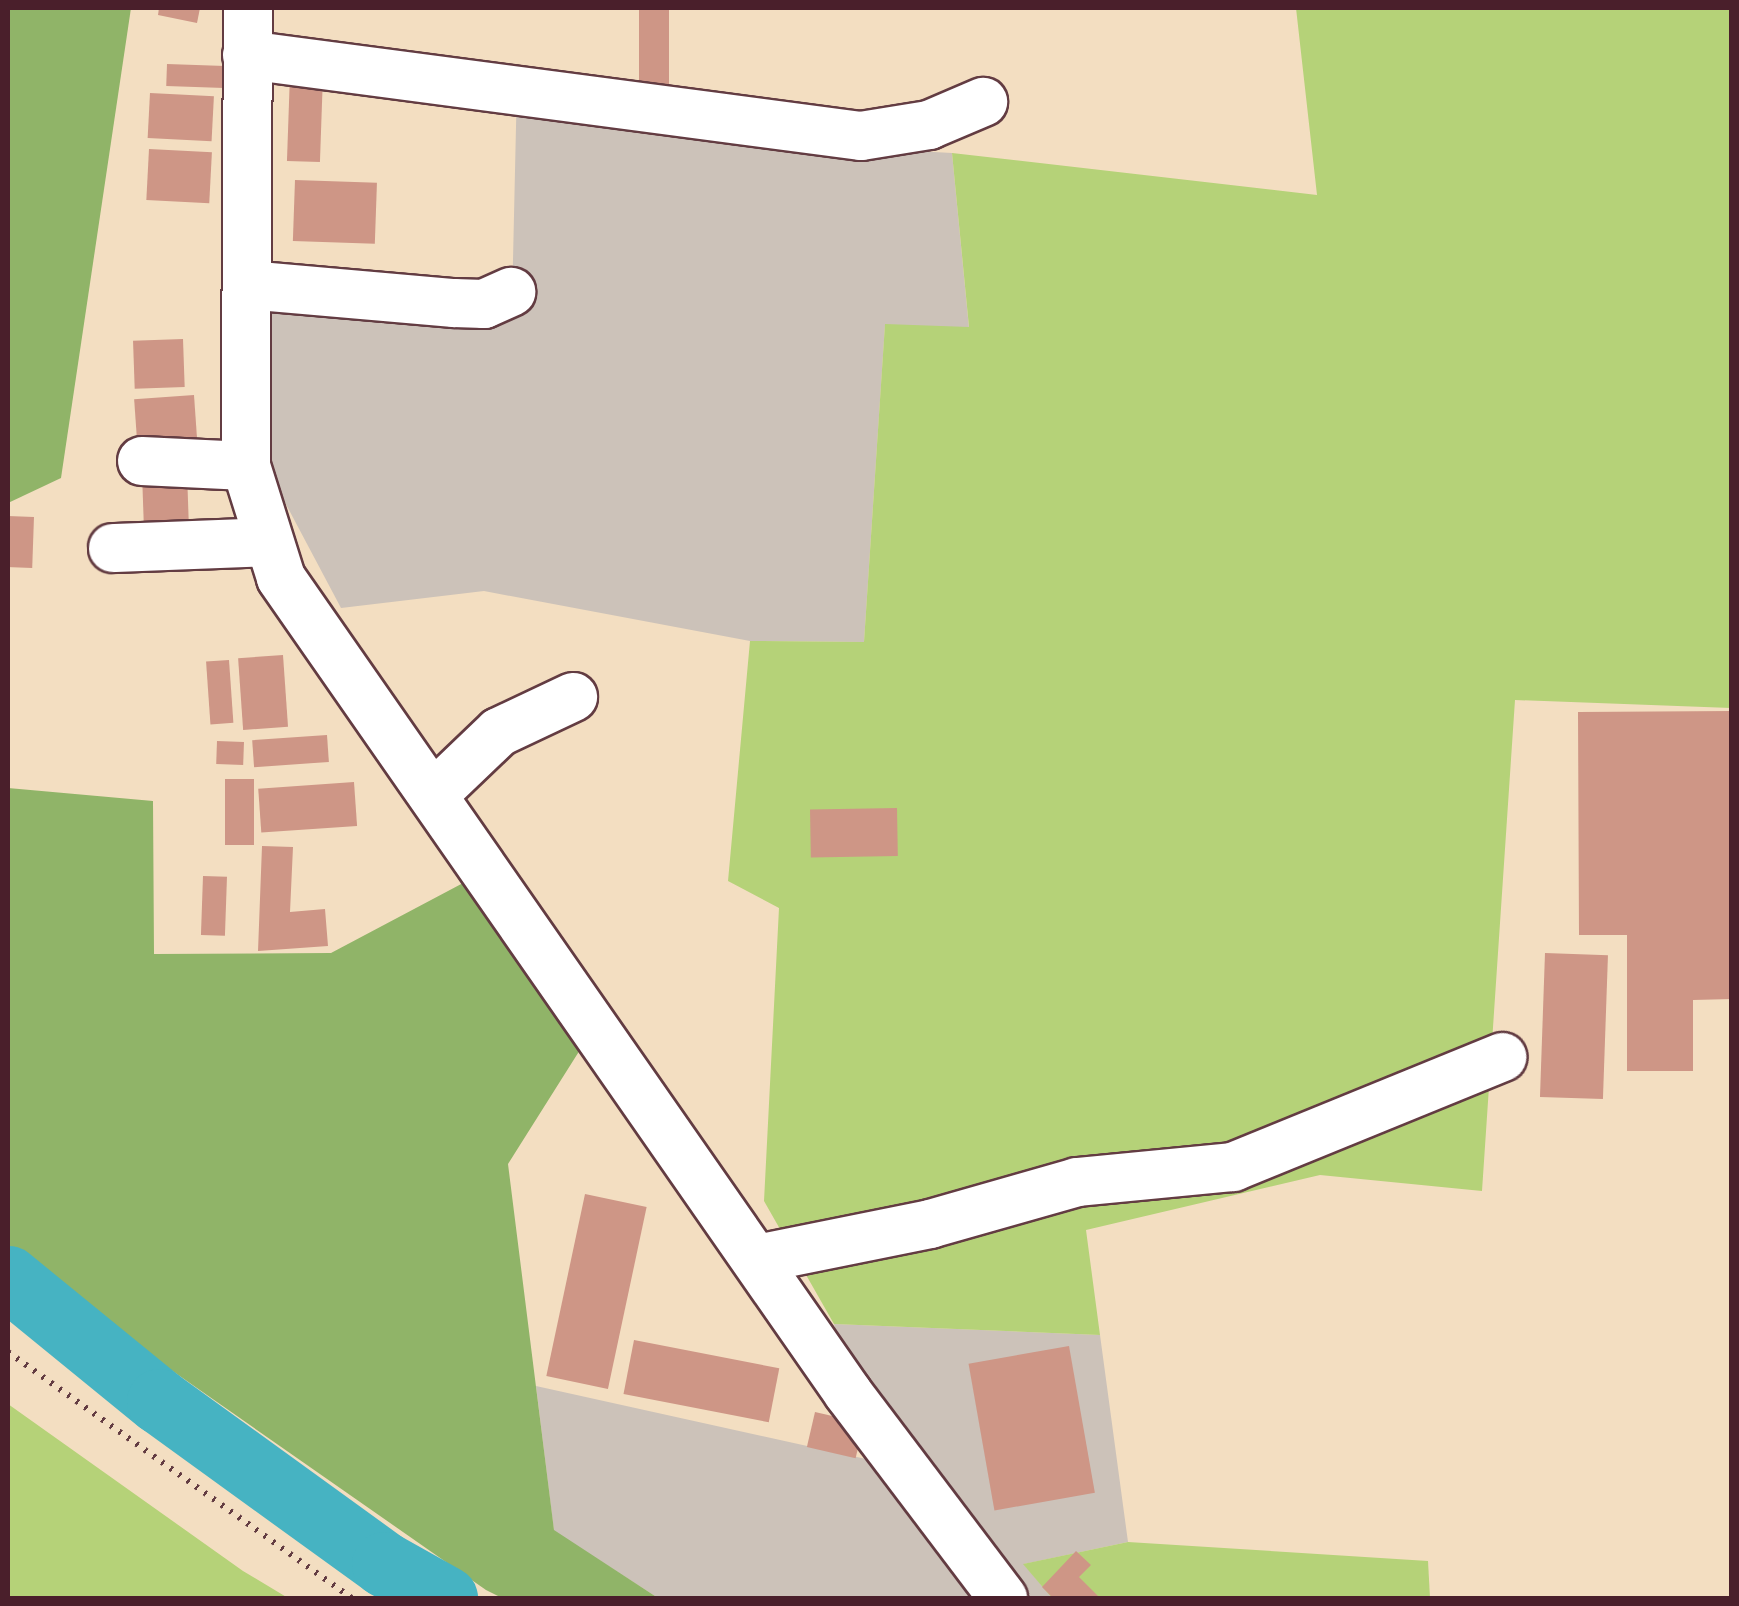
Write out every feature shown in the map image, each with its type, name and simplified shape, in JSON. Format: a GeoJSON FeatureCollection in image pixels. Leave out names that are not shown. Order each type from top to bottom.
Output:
{"type":"FeatureCollection","features":[{"type":"Feature","properties":{"kind":"street"},"geometry":{"type":"LineString","coordinates":[[248,8],[246,466],[281,578],[757,1259],[1003,1598]]}},
{"type":"Feature","properties":{"kind":"street"},"geometry":{"type":"LineString","coordinates":[[247,55],[861,136],[930,125],[982,102]]}},
{"type":"Feature","properties":{"kind":"street"},"geometry":{"type":"LineString","coordinates":[[247,286],[484,304],[511,292]]}},
{"type":"Feature","properties":{"kind":"street"},"geometry":{"type":"LineString","coordinates":[[142,462],[246,466]]}},
{"type":"Feature","properties":{"kind":"street"},"geometry":{"type":"LineString","coordinates":[[113,548],[267,542]]}},
{"type":"Feature","properties":{"kind":"street"},"geometry":{"type":"LineString","coordinates":[[433,795],[499,732],[573,697]]}},
{"type":"Feature","properties":{"kind":"street"},"geometry":{"type":"LineString","coordinates":[[757,1259],[930,1224],[1077,1182],[1233,1167],[1502,1057]]}},
{"type":"Feature","properties":{"kind":"path"},"geometry":{"type":"LineString","coordinates":[[8,1352],[352,1598]]}},
{"type":"Feature","properties":{"kind":"shaded area"},"geometry":{"type":"Polygon","coordinates":[[[517,82],[861,148],[952,153],[969,328],[885,325],[864,642],[750,641],[484,591],[341,608],[271,476],[269,286],[512,304],[517,82]]]}},
{"type":"Feature","properties":{"kind":"shaded area"},"geometry":{"type":"Polygon","coordinates":[[[834,1324],[1100,1335],[1128,1542],[1024,1564],[1052,1598],[658,1598],[554,1531],[536,1386],[875,1461],[834,1324]]]}},
{"type":"Feature","properties":{"kind":"green space"},"geometry":{"type":"Polygon","coordinates":[[[8,8],[131,8],[61,478],[8,503],[8,8]]]}},
{"type":"Feature","properties":{"kind":"green space"},"geometry":{"type":"Polygon","coordinates":[[[1296,8],[1731,8],[1731,708],[1515,700],[1482,1191],[1320,1175],[1086,1230],[1100,1335],[834,1324],[764,1201],[779,908],[728,881],[750,641],[864,642],[885,324],[969,327],[952,153],[1317,195],[1296,8]]]}},
{"type":"Feature","properties":{"kind":"green space"},"geometry":{"type":"Polygon","coordinates":[[[8,788],[153,801],[154,954],[331,953],[465,882],[590,1034],[508,1164],[554,1530],[658,1598],[502,1598],[486,1590],[8,1256],[8,788]]]}},
{"type":"Feature","properties":{"kind":"green space"},"geometry":{"type":"Polygon","coordinates":[[[8,1404],[243,1571],[288,1598],[8,1598],[8,1404]]]}},
{"type":"Feature","properties":{"kind":"green space"},"geometry":{"type":"Polygon","coordinates":[[[1128,1542],[1428,1561],[1430,1598],[1052,1598],[1023,1564],[1128,1542]]]}},
{"type":"Feature","properties":{"kind":"building"},"geometry":{"type":"Polygon","coordinates":[[[159,8],[200,8],[197,23],[158,15],[159,8]]]}},
{"type":"Feature","properties":{"kind":"building"},"geometry":{"type":"Polygon","coordinates":[[[639,8],[669,8],[669,90],[639,90],[639,8]]]}},
{"type":"Feature","properties":{"kind":"building"},"geometry":{"type":"Polygon","coordinates":[[[167,64],[225,66],[224,88],[166,86],[167,64]]]}},
{"type":"Feature","properties":{"kind":"building"},"geometry":{"type":"Polygon","coordinates":[[[290,74],[323,75],[320,162],[287,161],[290,74]]]}},
{"type":"Feature","properties":{"kind":"building"},"geometry":{"type":"Polygon","coordinates":[[[150,93],[214,96],[212,141],[148,138],[150,93]]]}},
{"type":"Feature","properties":{"kind":"building"},"geometry":{"type":"Polygon","coordinates":[[[149,149],[212,152],[209,203],[146,200],[149,149]]]}},
{"type":"Feature","properties":{"kind":"building"},"geometry":{"type":"Polygon","coordinates":[[[295,180],[377,183],[375,244],[293,241],[295,180]]]}},
{"type":"Feature","properties":{"kind":"building"},"geometry":{"type":"Polygon","coordinates":[[[183,339],[185,387],[135,389],[133,341],[183,339]]]}},
{"type":"Feature","properties":{"kind":"building"},"geometry":{"type":"Polygon","coordinates":[[[194,395],[197,441],[137,445],[134,399],[194,395]]]}},
{"type":"Feature","properties":{"kind":"building"},"geometry":{"type":"Polygon","coordinates":[[[187,472],[189,523],[144,525],[142,474],[187,472]]]}},
{"type":"Feature","properties":{"kind":"building"},"geometry":{"type":"Polygon","coordinates":[[[8,516],[34,517],[32,568],[8,567],[8,516]]]}},
{"type":"Feature","properties":{"kind":"building"},"geometry":{"type":"Polygon","coordinates":[[[283,655],[288,727],[243,730],[238,658],[283,655]]]}},
{"type":"Feature","properties":{"kind":"building"},"geometry":{"type":"Polygon","coordinates":[[[229,660],[233,723],[210,724],[206,662],[229,660]]]}},
{"type":"Feature","properties":{"kind":"building"},"geometry":{"type":"Polygon","coordinates":[[[1732,711],[1732,999],[1693,1000],[1693,1071],[1627,1071],[1627,935],[1579,935],[1578,712],[1732,711]]]}},
{"type":"Feature","properties":{"kind":"building"},"geometry":{"type":"Polygon","coordinates":[[[327,735],[329,762],[254,767],[252,740],[327,735]]]}},
{"type":"Feature","properties":{"kind":"building"},"geometry":{"type":"Polygon","coordinates":[[[217,741],[244,742],[243,765],[216,764],[217,741]]]}},
{"type":"Feature","properties":{"kind":"building"},"geometry":{"type":"Polygon","coordinates":[[[225,779],[254,779],[254,845],[225,845],[225,779]]]}},
{"type":"Feature","properties":{"kind":"building"},"geometry":{"type":"Polygon","coordinates":[[[354,782],[357,826],[261,833],[258,789],[354,782]]]}},
{"type":"Feature","properties":{"kind":"building"},"geometry":{"type":"Polygon","coordinates":[[[897,808],[898,856],[811,858],[810,810],[897,808]]]}},
{"type":"Feature","properties":{"kind":"building"},"geometry":{"type":"Polygon","coordinates":[[[262,846],[293,847],[290,912],[325,909],[328,946],[258,951],[262,846]]]}},
{"type":"Feature","properties":{"kind":"building"},"geometry":{"type":"Polygon","coordinates":[[[203,876],[227,877],[225,936],[201,935],[203,876]]]}},
{"type":"Feature","properties":{"kind":"building"},"geometry":{"type":"Polygon","coordinates":[[[1545,953],[1608,955],[1603,1099],[1540,1097],[1545,953]]]}},
{"type":"Feature","properties":{"kind":"building"},"geometry":{"type":"Polygon","coordinates":[[[585,1194],[647,1207],[608,1389],[546,1376],[585,1194]]]}},
{"type":"Feature","properties":{"kind":"building"},"geometry":{"type":"Polygon","coordinates":[[[634,1340],[779,1368],[769,1422],[624,1394],[634,1340]]]}},
{"type":"Feature","properties":{"kind":"building"},"geometry":{"type":"Polygon","coordinates":[[[1069,1346],[1095,1493],[994,1510],[969,1364],[1069,1346]]]}},
{"type":"Feature","properties":{"kind":"building"},"geometry":{"type":"Polygon","coordinates":[[[815,1412],[864,1423],[856,1458],[807,1447],[815,1412]]]}},
{"type":"Feature","properties":{"kind":"building"},"geometry":{"type":"Polygon","coordinates":[[[1076,1551],[1091,1565],[1079,1577],[1100,1598],[1053,1598],[1042,1587],[1076,1551]]]}},
{"type":"Feature","properties":{"kind":"waterway"},"geometry":{"type":"LineString","coordinates":[[8,1278],[159,1401],[384,1564],[445,1598]]}}]}
